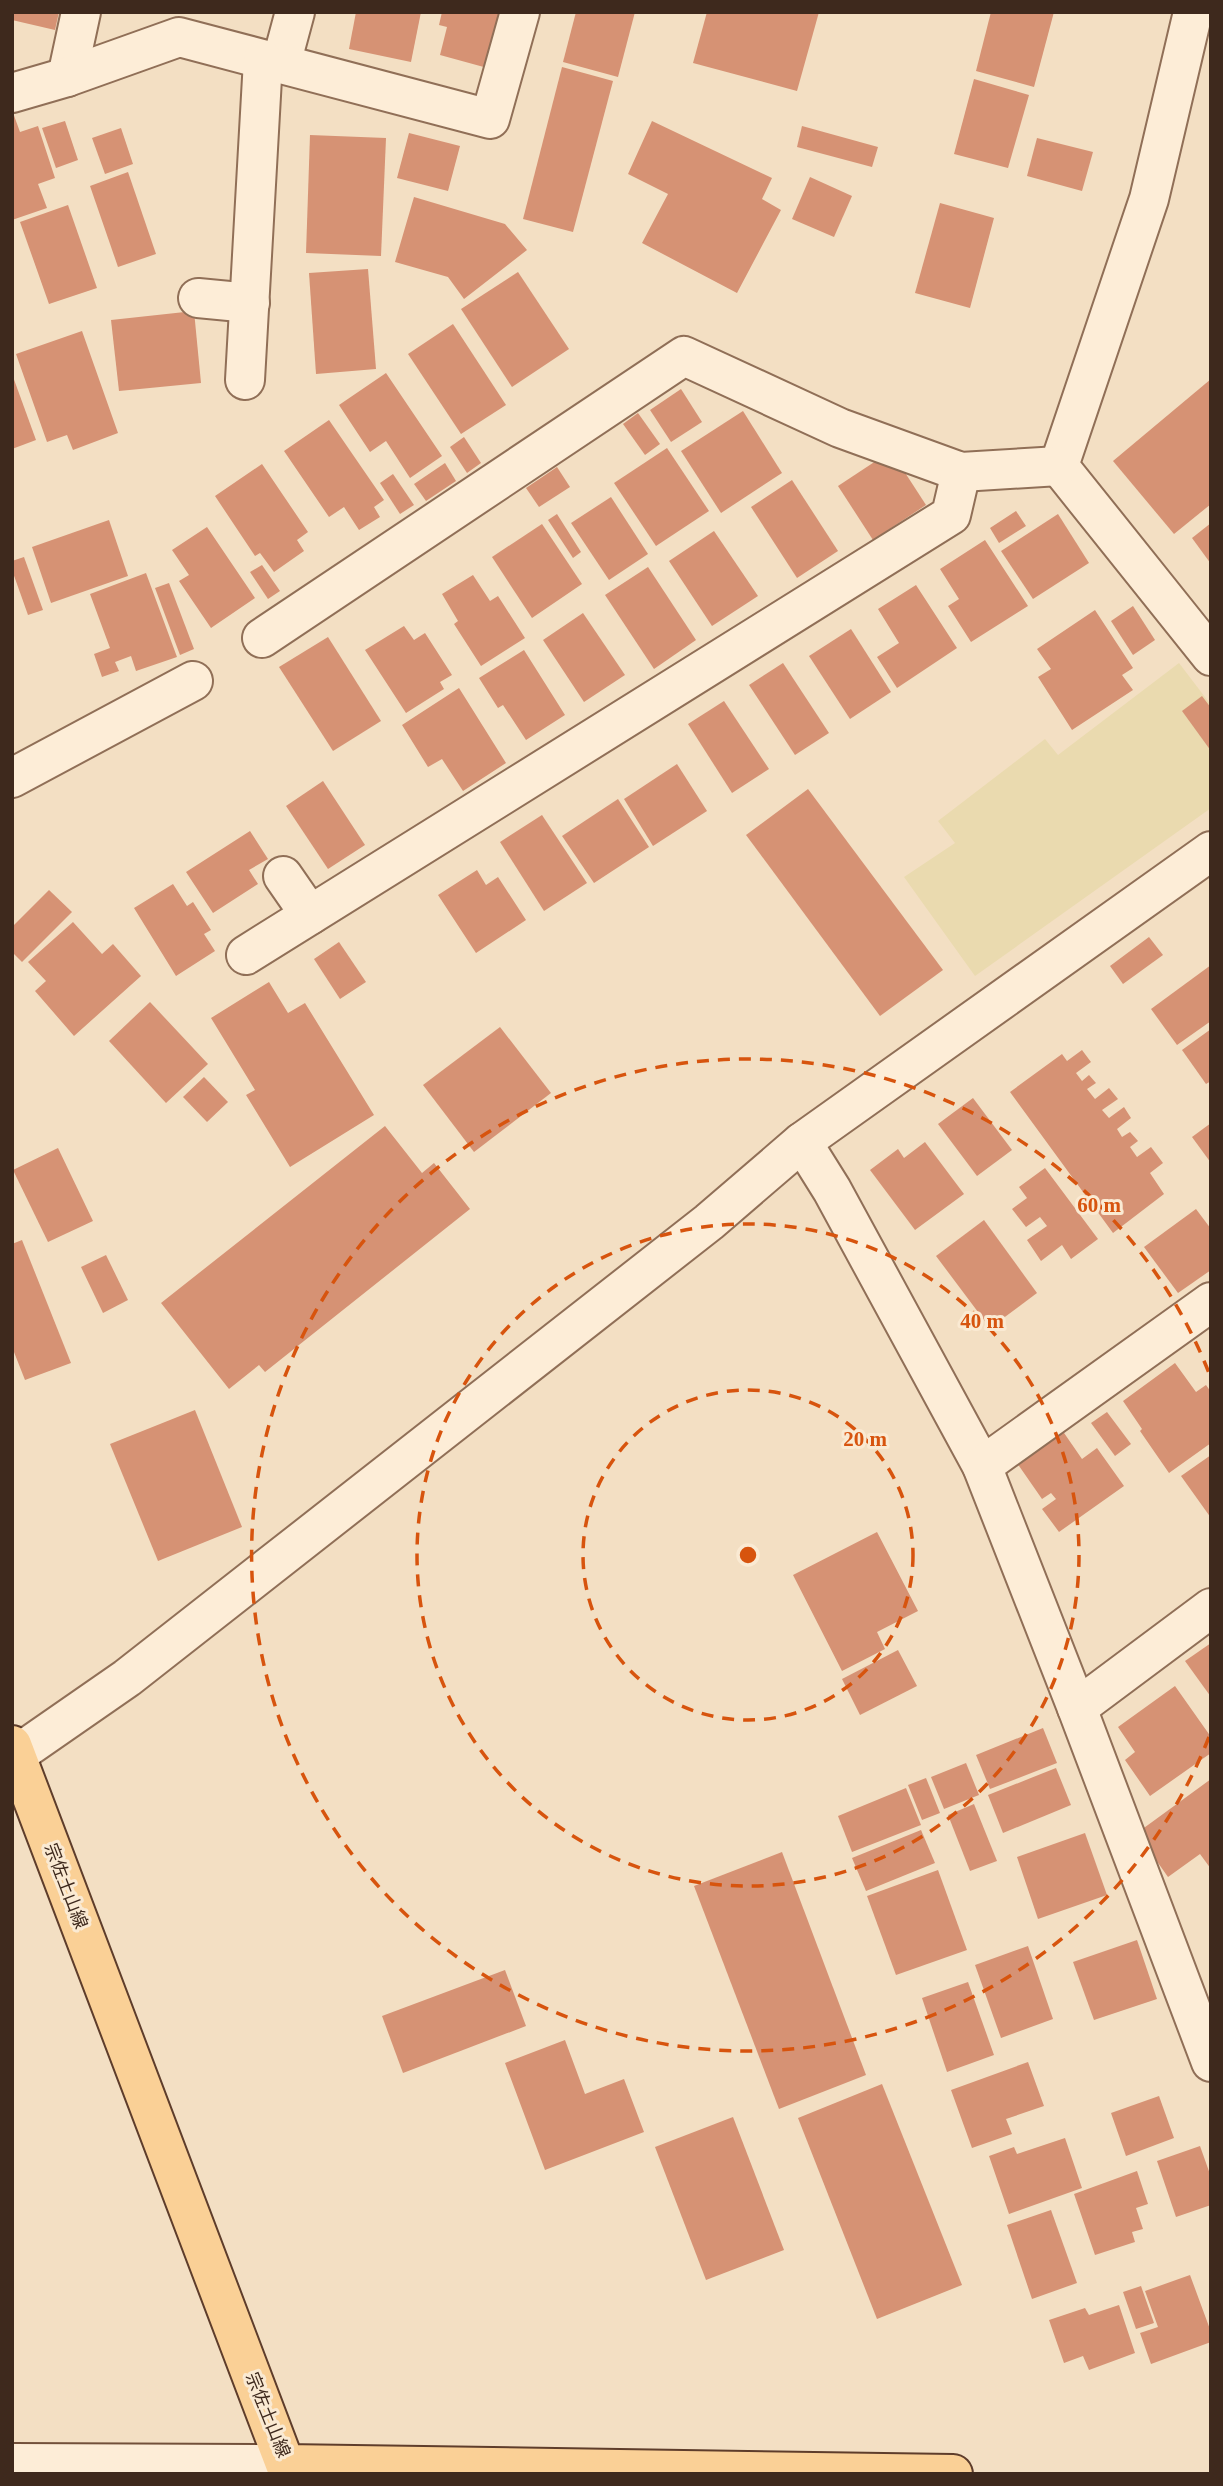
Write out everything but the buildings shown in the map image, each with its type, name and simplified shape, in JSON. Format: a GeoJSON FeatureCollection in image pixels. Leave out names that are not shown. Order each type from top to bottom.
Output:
{"type":"FeatureCollection","features":[{"type":"Feature","properties":{"kind":"main road","name":"宗佐土山線"},"geometry":{"type":"LineString","coordinates":[[14,1750],[286,2469],[953,2474]]}},
{"type":"Feature","properties":{"kind":"street"},"geometry":{"type":"LineString","coordinates":[[67,77],[81,12]]}},
{"type":"Feature","properties":{"kind":"street"},"geometry":{"type":"LineString","coordinates":[[245,380],[272,62],[295,12]]}},
{"type":"Feature","properties":{"kind":"street"},"geometry":{"type":"LineString","coordinates":[[12,93],[67,77],[179,37],[490,119],[520,12]]}},
{"type":"Feature","properties":{"kind":"street"},"geometry":{"type":"LineString","coordinates":[[1059,467],[1149,199],[1193,12]]}},
{"type":"Feature","properties":{"kind":"street"},"geometry":{"type":"LineString","coordinates":[[198,298],[250,303]]}},
{"type":"Feature","properties":{"kind":"street"},"geometry":{"type":"LineString","coordinates":[[261,638],[684,356],[840,428],[961,472],[1059,467]]}},
{"type":"Feature","properties":{"kind":"street"},"geometry":{"type":"LineString","coordinates":[[1059,467],[1211,656]]}},
{"type":"Feature","properties":{"kind":"street"},"geometry":{"type":"LineString","coordinates":[[246,955],[951,515],[961,472]]}},
{"type":"Feature","properties":{"kind":"street"},"geometry":{"type":"LineString","coordinates":[[12,778],[193,681]]}},
{"type":"Feature","properties":{"kind":"street"},"geometry":{"type":"LineString","coordinates":[[14,1750],[160,1652],[709,1222],[802,1142],[1211,851]]}},
{"type":"Feature","properties":{"kind":"street"},"geometry":{"type":"LineString","coordinates":[[284,876],[310,915]]}},
{"type":"Feature","properties":{"kind":"street"},"geometry":{"type":"LineString","coordinates":[[802,1142],[832,1190],[982,1466],[1211,2062]]}},
{"type":"Feature","properties":{"kind":"street"},"geometry":{"type":"LineString","coordinates":[[982,1466],[1211,1302]]}},
{"type":"Feature","properties":{"kind":"street"},"geometry":{"type":"LineString","coordinates":[[1077,1708],[1211,1608]]}},
{"type":"Feature","properties":{"kind":"street"},"geometry":{"type":"LineString","coordinates":[[12,2463],[286,2469]]}},
{"type":"Feature","properties":{"kind":"shaded area"},"geometry":{"type":"Polygon","coordinates":[[[1179,663],[1211,705],[1211,808],[975,976],[904,877],[955,843],[938,821],[1045,739],[1058,755],[1179,663]]]}}]}
